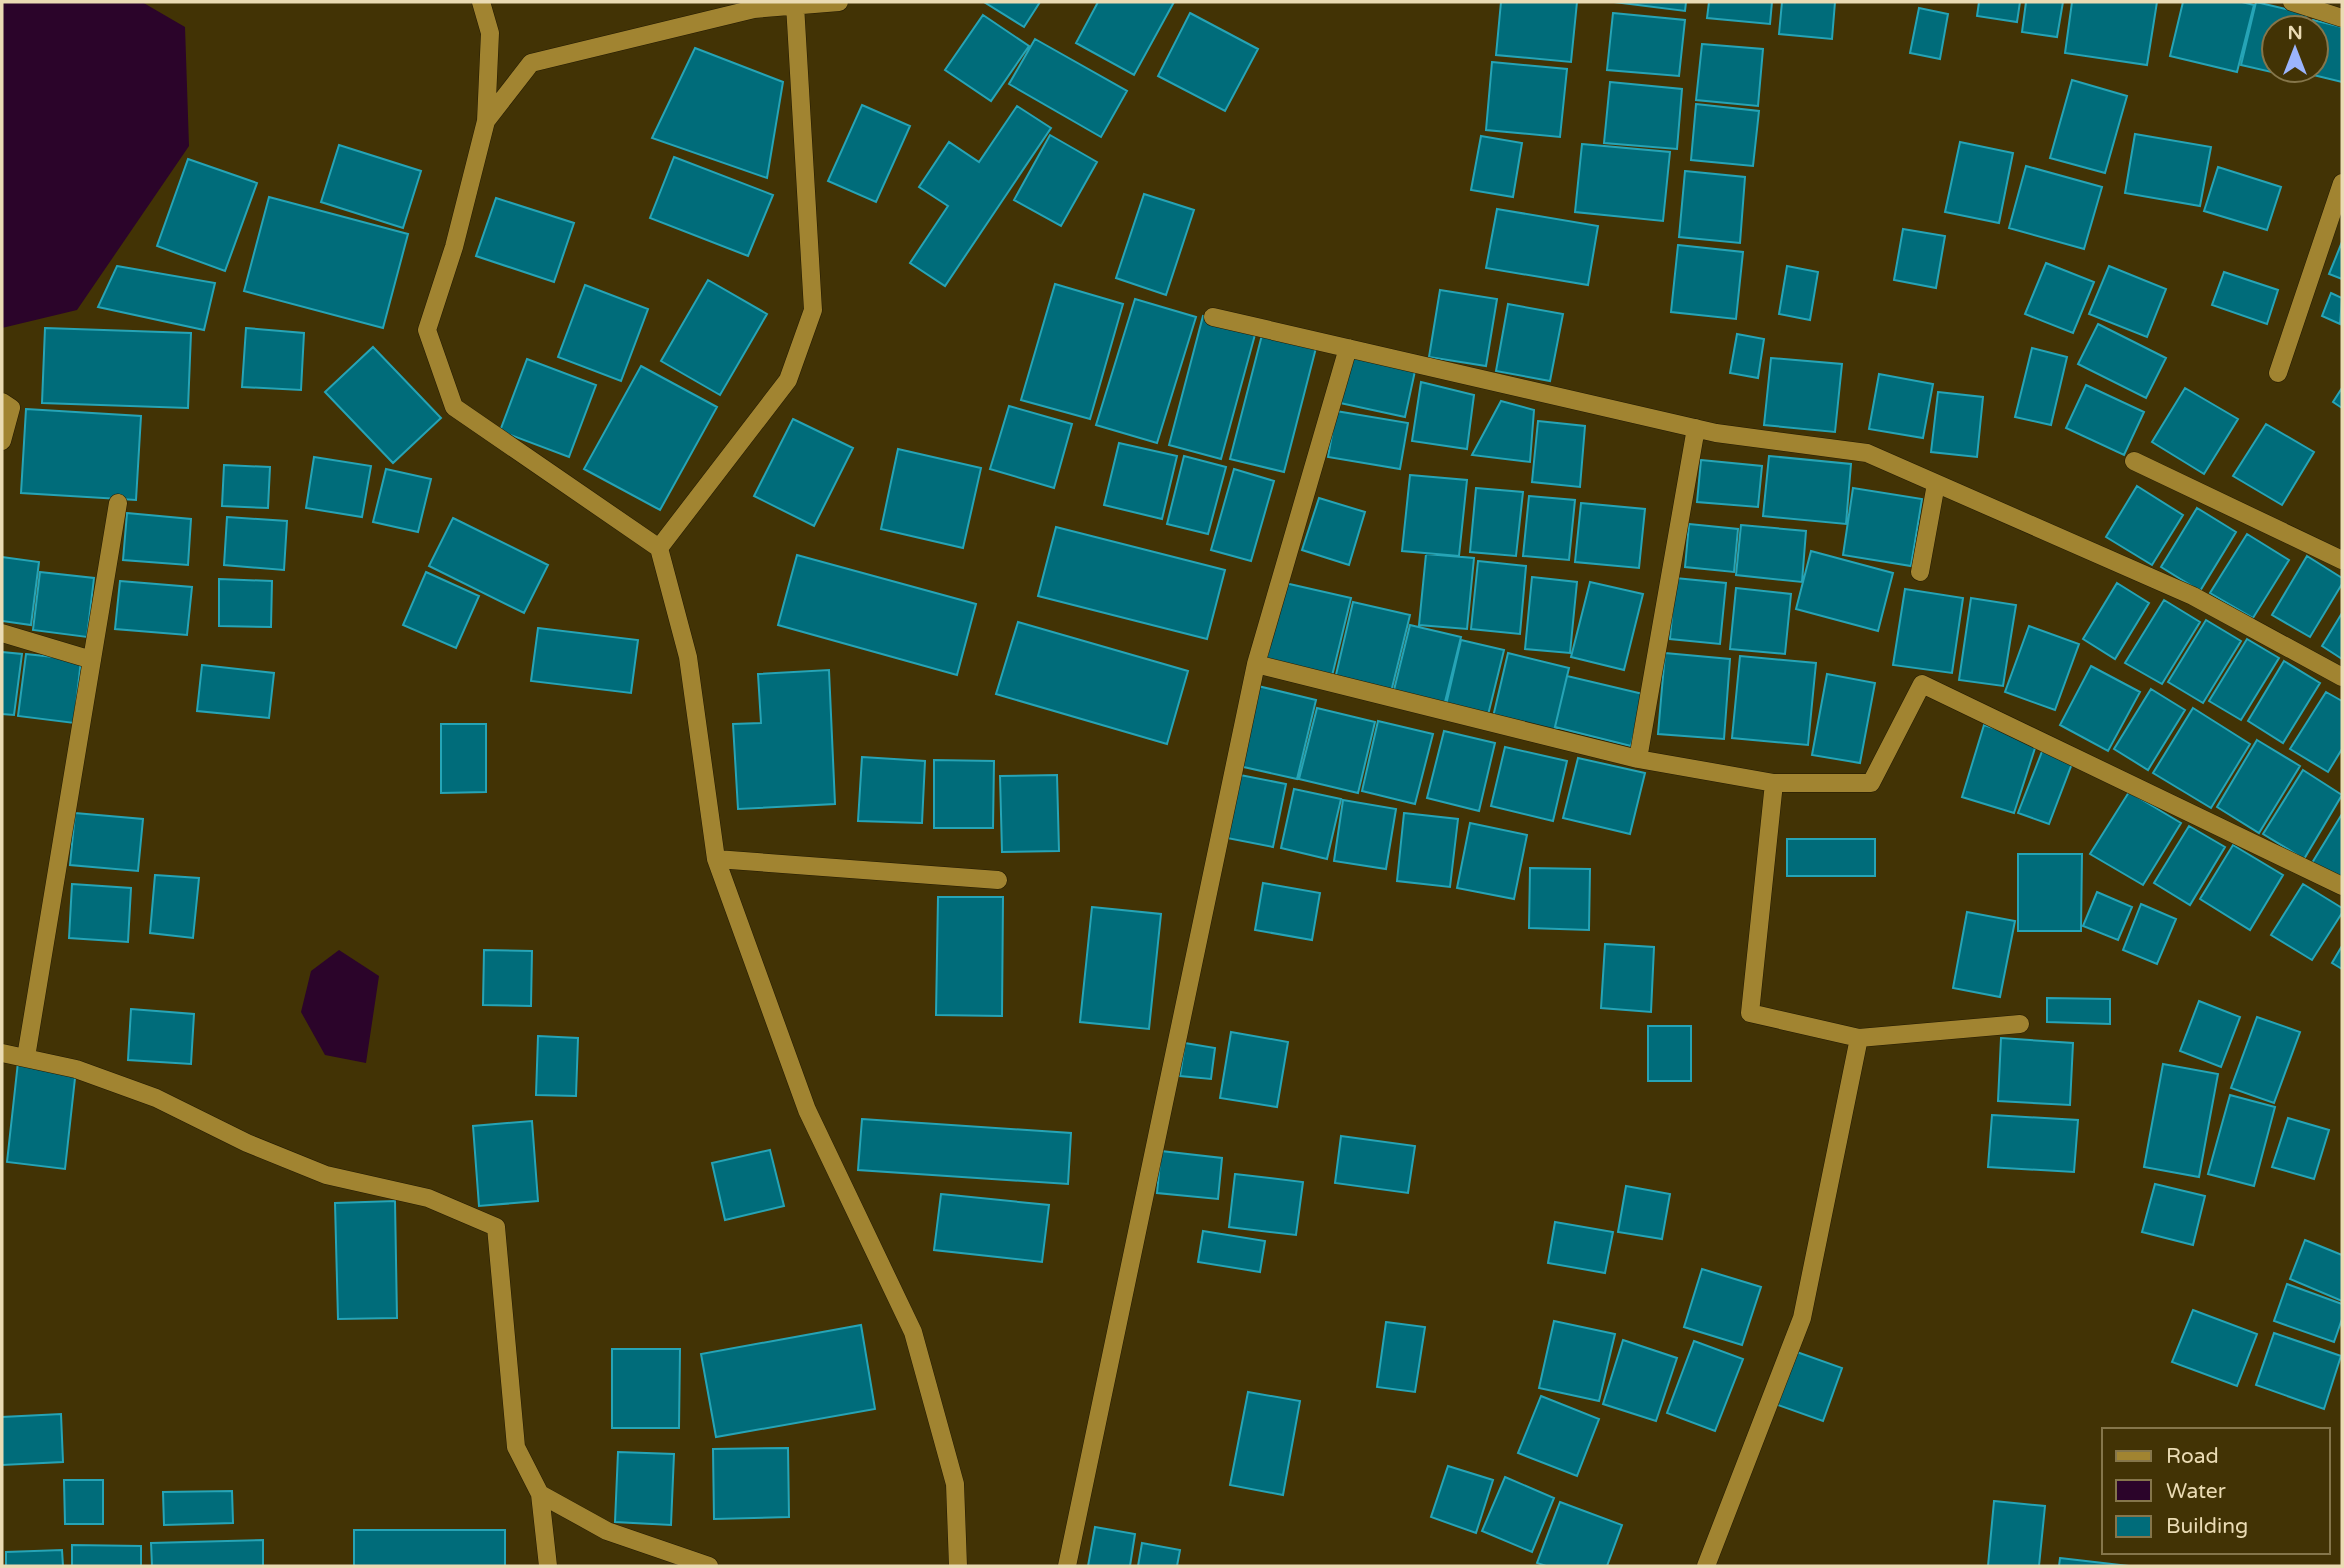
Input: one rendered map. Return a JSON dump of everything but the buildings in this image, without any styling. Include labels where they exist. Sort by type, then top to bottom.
[{"type":"street","points":[[481,2],[490,33],[486,121],[454,247],[427,330],[454,407],[659,548],[688,657],[716,859],[807,1110],[913,1332],[955,1484],[958,1566]]},
{"type":"street","points":[[486,121],[531,63],[754,9],[839,2]]},
{"type":"street","points":[[2291,2],[2342,18]]},
{"type":"street","points":[[659,548],[788,380],[813,310],[795,5]]},
{"type":"street","points":[[2278,373],[2342,183]]},
{"type":"street","points":[[1213,317],[1696,428],[1867,453],[2193,596],[2342,677]]},
{"type":"street","points":[[1067,1566],[1256,664],[1348,348]]},
{"type":"street","points":[[2,402],[10,408],[2,441]]},
{"type":"street","points":[[1638,759],[1696,428]]},
{"type":"street","points":[[2134,461],[2342,560]]},
{"type":"street","points":[[1920,572],[1936,484]]},
{"type":"street","points":[[26,1057],[118,503]]},
{"type":"street","points":[[2,633],[92,660]]},
{"type":"street","points":[[1256,664],[1638,759],[1774,783],[1871,783],[1922,684],[2342,886]]},
{"type":"street","points":[[1774,783],[1750,1013],[1859,1038],[2020,1024]]},
{"type":"street","points":[[716,859],[998,880]]},
{"type":"street","points":[[1706,1566],[1802,1318],[1859,1038]]},
{"type":"street","points":[[2,1053],[76,1069],[156,1098],[247,1143],[326,1175],[428,1198],[496,1227],[516,1447],[540,1494],[548,1566]]},
{"type":"street","points":[[540,1494],[607,1531],[709,1566]]},
{"type":"water","points":[[2,2],[142,2],[185,27],[189,146],[77,310],[2,328]]},
{"type":"water","points":[[339,950],[379,976],[366,1063],[325,1055],[301,1012],[311,971]]}]
